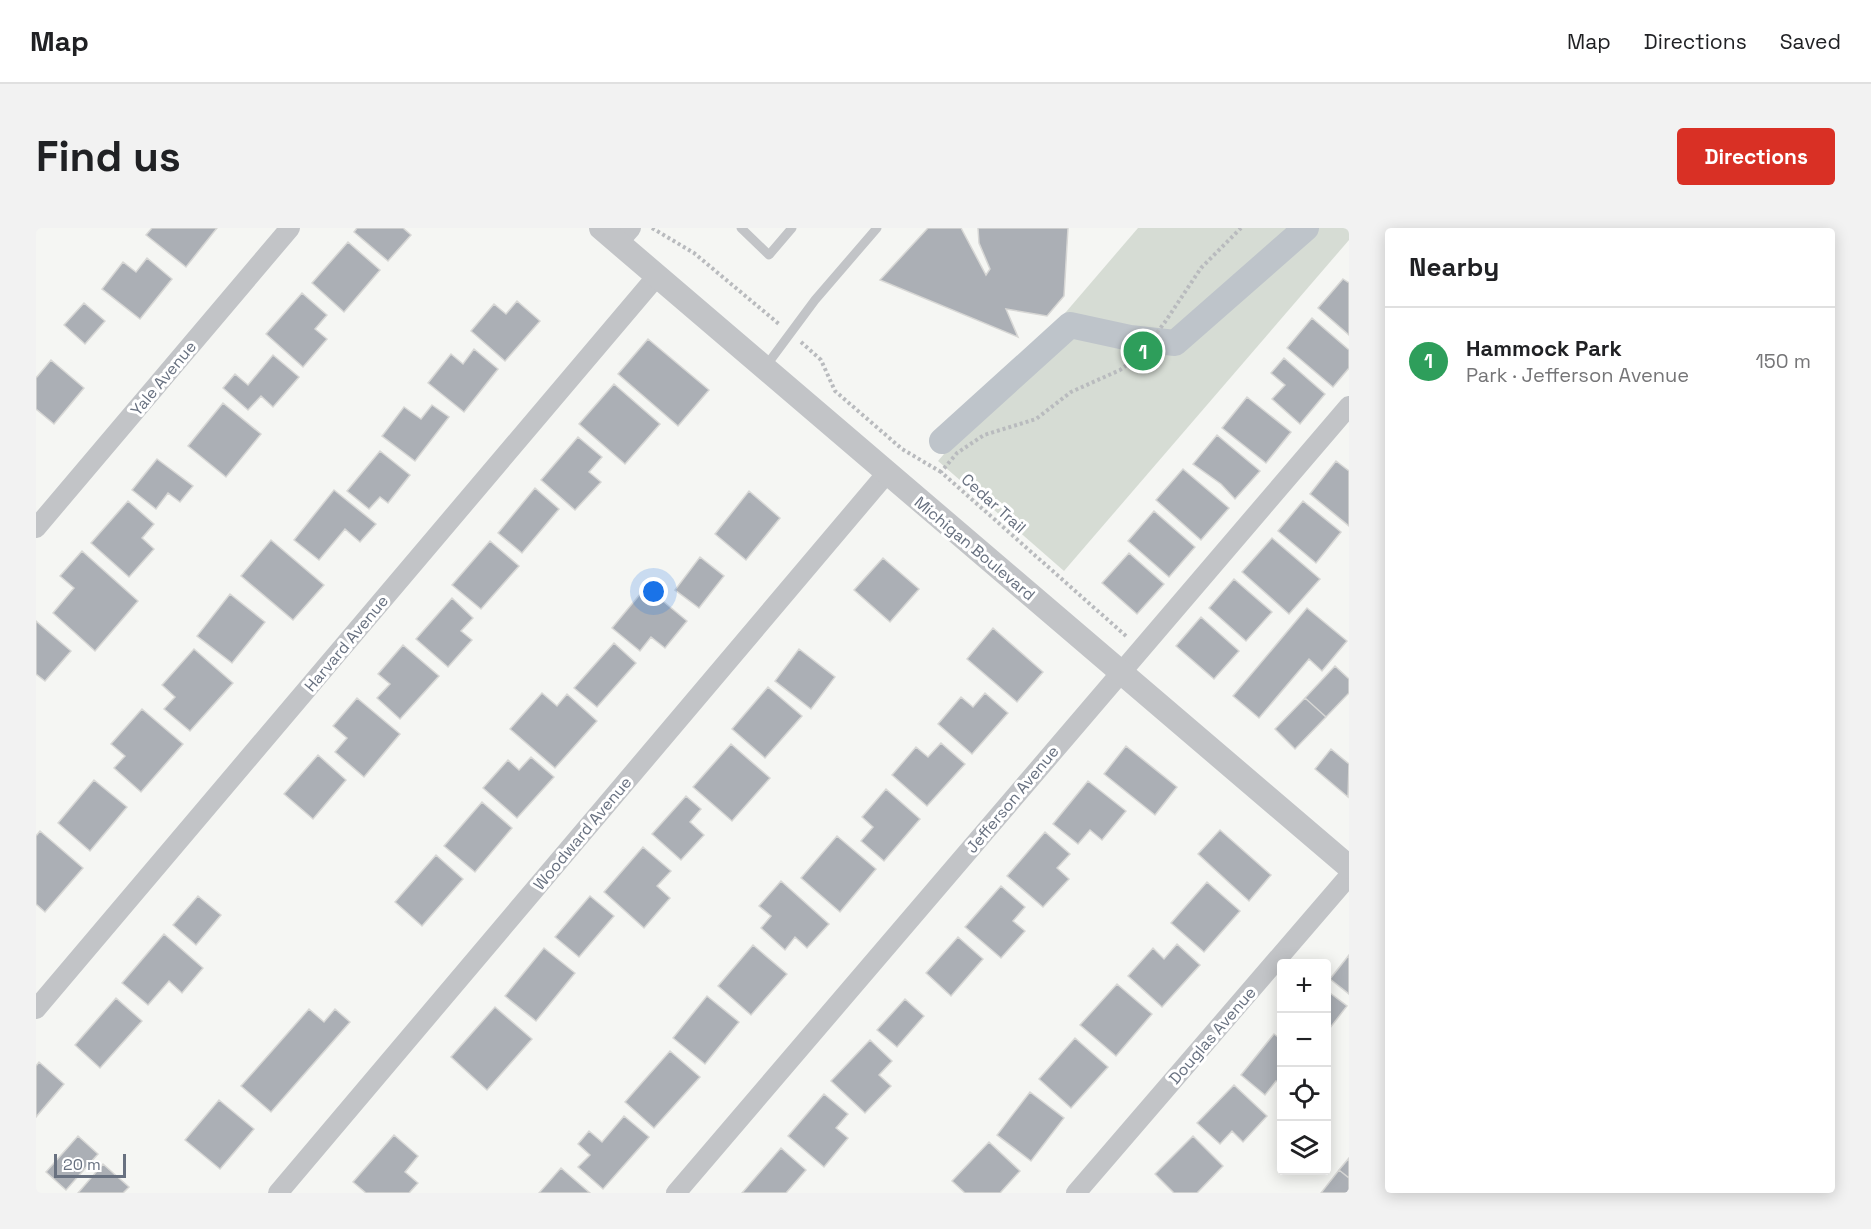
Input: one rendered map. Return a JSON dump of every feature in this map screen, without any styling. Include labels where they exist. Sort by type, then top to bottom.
[{"type":"street","name":"Yale Avenue","points":[[36,528],[290,228]]},
{"type":"street","name":"Michigan Boulevard","points":[[617,233],[657,276],[1349,867]]},
{"type":"street","name":"Harvard Avenue","points":[[36,1009],[657,276]]},
{"type":"street","name":"Jefferson Avenue","points":[[676,1193],[1120,671],[1349,406]]},
{"type":"street","name":"Woodward Avenue","points":[[278,1193],[886,473]]},
{"type":"street","name":"Douglas Avenue","points":[[1076,1193],[1349,876]]},
{"type":"lane","points":[[741,228],[769,255],[792,228]]},
{"type":"lane","points":[[764,368],[814,300],[877,228]]},
{"type":"path","name":"Cedar Trail","points":[[1140,648],[941,472],[957,453],[984,435],[1036,419],[1071,392],[1120,370],[1139,356],[1201,268],[1241,228]]},
{"type":"shaded area","points":[[1138,228],[1349,228],[1349,240],[1064,571],[938,461]]},
{"type":"building","points":[[152,228],[217,228],[186,267],[146,235]]},
{"type":"building","points":[[357,228],[403,228],[411,235],[388,261],[354,232]]},
{"type":"building","points":[[928,228],[961,228],[986,275],[990,269],[979,243],[978,228],[1068,228],[1064,296],[1047,316],[1006,309],[1018,337],[880,280]]},
{"type":"building","points":[[348,242],[380,270],[344,312],[312,283]]},
{"type":"building","points":[[147,258],[172,279],[140,319],[102,289],[123,262],[136,272]]},
{"type":"building","points":[[1343,279],[1349,283],[1349,335],[1318,308]]},
{"type":"building","points":[[302,293],[327,315],[315,329],[327,339],[303,367],[266,334]]},
{"type":"building","points":[[517,301],[540,321],[505,361],[471,331],[494,304],[506,314]]},
{"type":"building","points":[[84,303],[105,321],[85,344],[64,325]]},
{"type":"building","points":[[1312,318],[1349,350],[1349,368],[1333,387],[1287,348]]},
{"type":"building","points":[[648,339],[709,390],[678,426],[618,374]]},
{"type":"building","points":[[474,349],[498,369],[464,412],[428,383],[451,354],[463,364]]},
{"type":"building","points":[[273,355],[299,377],[273,407],[261,396],[248,410],[223,388],[235,374],[248,385]]},
{"type":"building","points":[[1284,358],[1325,394],[1300,424],[1272,399],[1285,385],[1271,373]]},
{"type":"building","points":[[51,360],[84,388],[54,424],[36,409],[36,378]]},
{"type":"building","points":[[614,384],[660,424],[625,464],[579,424]]},
{"type":"building","points":[[1247,397],[1291,432],[1266,463],[1222,428]]},
{"type":"building","points":[[223,403],[261,434],[226,477],[188,446]]},
{"type":"building","points":[[432,405],[449,417],[415,461],[382,436],[404,407],[421,419]]},
{"type":"building","points":[[1217,435],[1260,471],[1235,499],[1221,484],[1193,464]]},
{"type":"building","points":[[578,437],[602,457],[589,472],[601,482],[575,510],[541,480]]},
{"type":"building","points":[[380,451],[410,475],[388,503],[380,497],[369,509],[347,491]]},
{"type":"building","points":[[157,459],[193,486],[180,502],[168,493],[156,509],[132,490]]},
{"type":"building","points":[[1336,461],[1349,471],[1349,526],[1310,494]]},
{"type":"building","points":[[1183,469],[1229,508],[1201,540],[1156,500]]},
{"type":"building","points":[[535,488],[559,509],[522,553],[498,533]]},
{"type":"building","points":[[334,490],[376,524],[360,542],[345,529],[319,560],[294,540]]},
{"type":"building","points":[[749,491],[780,518],[746,560],[715,534]]},
{"type":"building","points":[[128,501],[154,524],[142,538],[154,549],[129,577],[91,543]]},
{"type":"building","points":[[1303,501],[1341,532],[1316,563],[1278,531]]},
{"type":"building","points":[[1154,511],[1195,547],[1169,577],[1128,541]]},
{"type":"building","points":[[1272,538],[1320,579],[1289,614],[1242,572]]},
{"type":"building","points":[[271,540],[324,585],[293,620],[241,576]]},
{"type":"building","points":[[490,541],[519,566],[481,609],[452,585]]},
{"type":"building","points":[[82,551],[138,601],[95,651],[53,613],[74,588],[60,576]]},
{"type":"building","points":[[1129,553],[1164,584],[1137,614],[1102,583]]},
{"type":"building","points":[[700,557],[724,576],[699,608],[675,590]]},
{"type":"building","points":[[883,558],[919,589],[890,622],[854,590]]},
{"type":"building","points":[[1234,579],[1272,612],[1246,641],[1209,608]]},
{"type":"building","points":[[646,587],[687,621],[665,648],[651,637],[640,651],[612,628]]},
{"type":"building","points":[[230,594],[265,622],[232,663],[197,636]]},
{"type":"building","points":[[452,598],[473,618],[461,631],[472,640],[448,667],[416,639]]},
{"type":"building","points":[[1307,608],[1347,641],[1322,671],[1309,659],[1259,718],[1233,696]]},
{"type":"building","points":[[1201,617],[1239,651],[1214,679],[1176,646]]},
{"type":"building","points":[[36,621],[71,651],[45,681],[36,674]]},
{"type":"building","points":[[993,628],[1043,672],[1017,702],[967,659]]},
{"type":"building","points":[[614,643],[636,663],[597,707],[574,688]]},
{"type":"building","points":[[403,645],[439,676],[400,719],[377,698],[390,684],[378,674]]},
{"type":"building","points":[[194,649],[233,683],[190,731],[164,709],[175,697],[162,685]]},
{"type":"building","points":[[799,649],[835,677],[811,709],[775,681]]},
{"type":"building","points":[[1335,666],[1349,679],[1349,693],[1326,717],[1305,698]]},
{"type":"building","points":[[768,687],[802,716],[765,758],[732,729]]},
{"type":"building","points":[[542,693],[557,706],[567,694],[597,721],[555,768],[510,729]]},
{"type":"building","points":[[985,693],[1008,713],[972,754],[938,724],[961,697],[973,707]]},
{"type":"building","points":[[357,698],[400,734],[364,777],[335,752],[347,738],[333,726]]},
{"type":"building","points":[[1305,698],[1326,717],[1295,749],[1275,729]]},
{"type":"building","points":[[142,709],[183,744],[141,792],[114,768],[125,756],[111,744]]},
{"type":"building","points":[[941,743],[965,764],[927,806],[892,775],[916,747],[928,757]]},
{"type":"building","points":[[731,744],[770,778],[732,821],[693,787]]},
{"type":"building","points":[[1126,746],[1177,787],[1155,815],[1104,774]]},
{"type":"building","points":[[1331,749],[1349,764],[1348,797],[1315,769]]},
{"type":"building","points":[[318,755],[346,780],[313,819],[284,794]]},
{"type":"building","points":[[531,757],[554,777],[517,818],[483,788],[508,760],[519,770]]},
{"type":"building","points":[[94,780],[127,807],[90,851],[58,823]]},
{"type":"building","points":[[1088,781],[1126,811],[1102,840],[1090,830],[1078,844],[1053,824]]},
{"type":"building","points":[[886,789],[920,819],[884,861],[861,841],[873,827],[862,817]]},
{"type":"building","points":[[686,796],[701,809],[690,822],[704,835],[681,860],[652,834]]},
{"type":"building","points":[[482,802],[512,828],[475,872],[444,846]]},
{"type":"building","points":[[1220,830],[1271,875],[1249,901],[1198,854]]},
{"type":"building","points":[[40,831],[83,868],[45,912],[36,904],[36,836]]},
{"type":"building","points":[[1045,832],[1070,854],[1057,868],[1069,879],[1043,907],[1007,876]]},
{"type":"building","points":[[837,836],[876,869],[840,912],[801,878]]},
{"type":"building","points":[[643,847],[671,871],[657,886],[670,898],[644,928],[604,892]]},
{"type":"building","points":[[436,855],[463,879],[422,926],[395,902]]},
{"type":"building","points":[[781,881],[829,924],[807,948],[795,937],[785,950],[761,928],[771,916],[759,906]]},
{"type":"building","points":[[1207,882],[1240,911],[1204,952],[1171,923]]},
{"type":"building","points":[[1001,886],[1025,907],[1013,921],[1025,931],[1001,958],[965,927]]},
{"type":"building","points":[[198,896],[221,915],[196,945],[173,925]]},
{"type":"building","points":[[590,896],[614,916],[579,957],[555,937]]},
{"type":"building","points":[[164,934],[203,968],[182,993],[169,981],[148,1005],[122,983]]},
{"type":"building","points":[[958,937],[983,959],[951,996],[926,973]]},
{"type":"building","points":[[1177,944],[1200,965],[1162,1007],[1128,976],[1153,948],[1164,959]]},
{"type":"building","points":[[753,945],[787,974],[751,1015],[718,986]]},
{"type":"building","points":[[544,948],[575,973],[536,1021],[505,996]]},
{"type":"building","points":[[1349,955],[1349,994],[1331,978]]},
{"type":"building","points":[[1117,984],[1152,1014],[1116,1056],[1080,1025]]},
{"type":"building","points":[[1331,994],[1347,1006],[1331,1027]]},
{"type":"building","points":[[707,996],[739,1022],[705,1064],[673,1038]]},
{"type":"building","points":[[116,998],[142,1021],[100,1068],[75,1045]]},
{"type":"building","points":[[905,999],[924,1016],[897,1047],[877,1030]]},
{"type":"building","points":[[495,1007],[532,1039],[487,1090],[451,1057]]},
{"type":"building","points":[[309,1009],[324,1022],[335,1009],[350,1022],[271,1112],[241,1086]]},
{"type":"building","points":[[1274,1034],[1277,1036],[1277,1082],[1265,1095],[1241,1075]]},
{"type":"building","points":[[1075,1038],[1108,1067],[1071,1108],[1039,1079]]},
{"type":"building","points":[[870,1040],[892,1061],[879,1075],[891,1086],[865,1113],[831,1081]]},
{"type":"building","points":[[670,1051],[700,1077],[654,1128],[625,1102]]},
{"type":"building","points":[[39,1062],[64,1084],[36,1117],[36,1066]]},
{"type":"building","points":[[1234,1085],[1267,1116],[1243,1142],[1232,1131],[1220,1144],[1197,1123]]},
{"type":"building","points":[[1030,1092],[1064,1118],[1031,1161],[997,1135]]},
{"type":"building","points":[[824,1094],[848,1114],[836,1128],[848,1138],[824,1167],[788,1136]]},
{"type":"building","points":[[219,1100],[254,1129],[220,1169],[185,1140]]},
{"type":"building","points":[[624,1116],[649,1137],[603,1189],[578,1167],[590,1155],[578,1144],[589,1131],[602,1142]]},
{"type":"building","points":[[394,1135],[418,1156],[405,1172],[418,1183],[409,1193],[366,1193],[353,1182]]},
{"type":"building","points":[[78,1136],[98,1154],[66,1190],[46,1172]]},
{"type":"building","points":[[1193,1136],[1223,1166],[1197,1193],[1174,1193],[1155,1174]]},
{"type":"building","points":[[989,1142],[1020,1171],[1000,1193],[965,1193],[952,1181]]},
{"type":"building","points":[[781,1148],[806,1170],[786,1193],[742,1193]]},
{"type":"building","points":[[1349,1158],[1349,1178],[1339,1170]]},
{"type":"building","points":[[103,1164],[129,1187],[123,1193],[78,1193]]},
{"type":"building","points":[[561,1168],[590,1193],[539,1193]]},
{"type":"building","points":[[1339,1170],[1349,1178],[1349,1193],[1321,1193]]},
{"type":"waterway","points":[[942,441],[1070,325],[1130,338],[1175,343],[1306,228]]},
{"type":"place","name":"Hammock Park","points":[[1143,351]]}]
